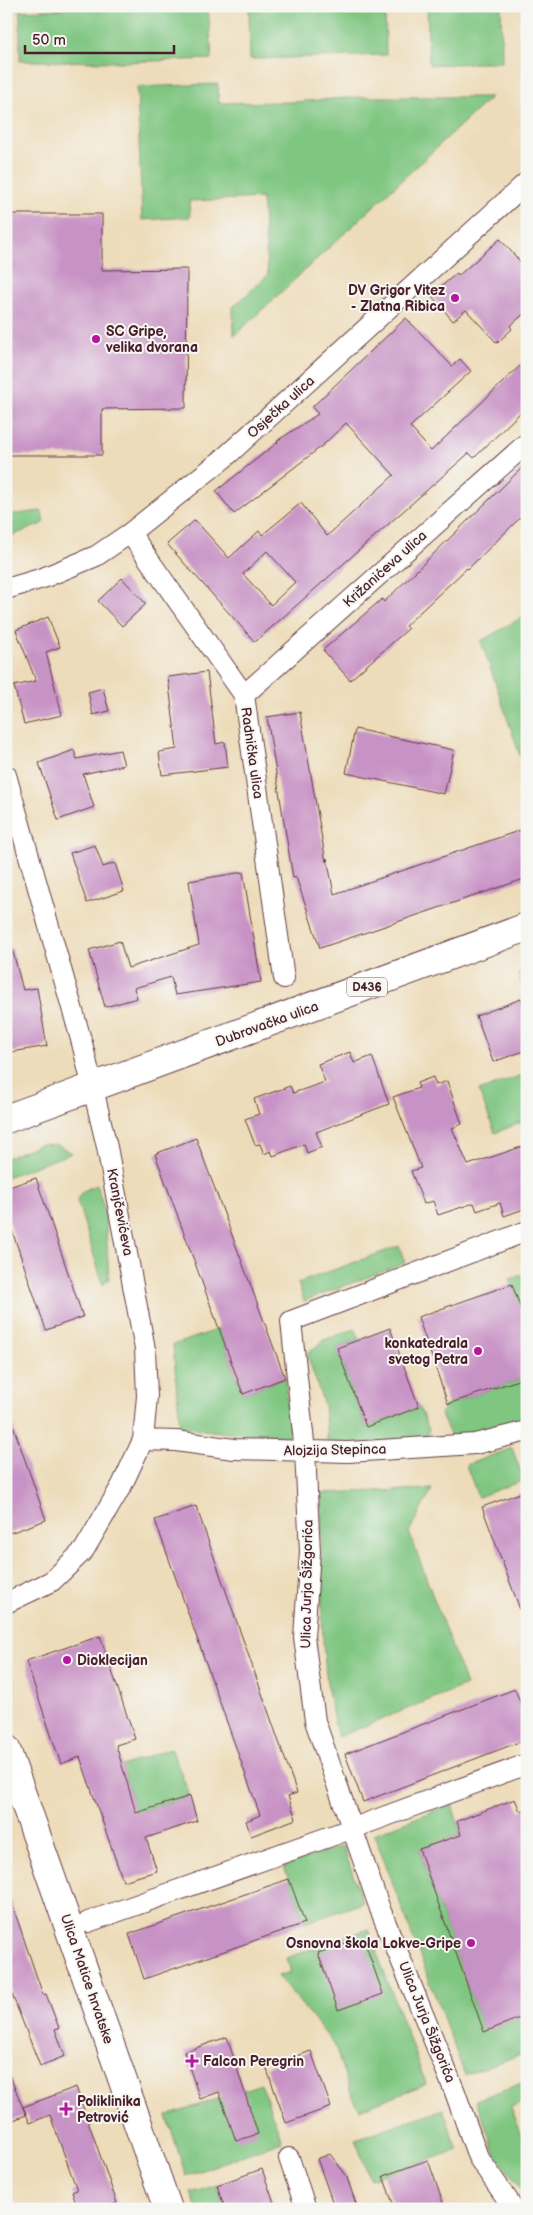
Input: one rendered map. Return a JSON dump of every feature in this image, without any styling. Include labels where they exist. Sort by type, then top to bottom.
[{"type":"main road","name":"Dubrovačka ulica","points":[[6,1120],[527,928]]},
{"type":"main road","name":"Ulica Matice hrvatske","points":[[6,1749],[168,2209]]},
{"type":"street","name":"Osječka ulica","points":[[6,589],[44,578],[96,556],[130,533],[240,444],[527,182]]},
{"type":"street","name":"Križanićeva ulica","points":[[244,695],[527,443]]},
{"type":"street","name":"Radnička ulica","points":[[130,533],[244,695],[284,978]]},
{"type":"street","name":"Kranjčevićeva","points":[[6,775],[94,1088],[145,1349],[147,1396],[143,1440],[122,1485],[84,1550],[52,1581],[6,1603]]},
{"type":"street","name":"Ulica Jurja Šižgorića","points":[[514,2209],[478,2157],[455,2092],[380,1909],[315,1721],[304,1637],[310,1552],[305,1452],[291,1321],[527,1231]]},
{"type":"street","name":"Alojzija Stepinca","points":[[143,1440],[176,1441],[234,1449],[348,1452],[475,1444],[527,1431]]},
{"type":"street","points":[[88,1922],[351,1829],[527,1764]]},
{"type":"street","points":[[289,2158],[306,2209]]},
{"type":"green space","points":[[133,6],[208,6],[212,59],[122,62],[20,61],[20,11]]},
{"type":"green space","points":[[249,6],[385,6],[386,55],[250,59]]},
{"type":"green space","points":[[427,6],[501,6],[502,62],[429,65]]},
{"type":"green space","points":[[218,84],[219,103],[293,102],[360,97],[491,97],[234,336],[233,307],[268,275],[262,198],[189,201],[190,217],[142,220],[137,87]]},
{"type":"green space","points":[[42,511],[44,523],[6,538],[6,515]]},
{"type":"green space","points":[[523,617],[527,630],[527,776],[481,641]]},
{"type":"green space","points":[[527,971],[527,998],[518,974]]},
{"type":"green space","points":[[527,1073],[527,1120],[495,1133],[479,1091]]},
{"type":"green space","points":[[41,1144],[57,1145],[72,1153],[6,1177],[6,1158]]},
{"type":"green space","points":[[97,1185],[105,1212],[109,1279],[103,1285],[77,1200],[83,1191]]},
{"type":"green space","points":[[399,1246],[405,1263],[304,1301],[298,1283]]},
{"type":"green space","points":[[527,1273],[527,1326],[510,1279]]},
{"type":"green space","points":[[219,1329],[243,1394],[285,1378],[291,1436],[228,1433],[180,1427],[173,1345]]},
{"type":"green space","points":[[355,1329],[360,1339],[337,1348],[366,1427],[419,1407],[429,1430],[424,1440],[344,1446],[327,1440],[324,1405],[307,1354],[324,1340]]},
{"type":"green space","points":[[527,1377],[527,1423],[452,1439],[440,1413],[448,1404]]},
{"type":"green space","points":[[512,1448],[524,1480],[478,1497],[466,1465]]},
{"type":"green space","points":[[432,1489],[409,1532],[466,1685],[338,1737],[326,1677],[323,1646],[321,1493]]},
{"type":"green space","points":[[171,1748],[190,1796],[136,1813],[122,1766]]},
{"type":"green space","points":[[452,1804],[461,1835],[419,1849],[484,2031],[527,2015],[527,2052],[465,2075],[374,1834]]},
{"type":"green space","points":[[343,1846],[363,1903],[305,1923],[284,1866]]},
{"type":"green space","points":[[368,1929],[426,2084],[360,2109],[354,2102],[334,2044],[278,1976],[291,1972],[286,1958]]},
{"type":"green space","points":[[527,2081],[527,2100],[511,2107],[527,2149],[527,2196],[496,2155],[476,2100]]},
{"type":"green space","points":[[261,2084],[282,2141],[186,2176],[167,2116]]},
{"type":"green space","points":[[443,2109],[458,2150],[370,2179],[355,2139]]},
{"type":"green space","points":[[217,2185],[225,2209],[197,2209],[191,2193]]},
{"type":"building","name":"SC Gripe, velika dvorana","points":[[6,214],[102,214],[102,270],[187,269],[186,408],[102,409],[102,455],[6,455]]},
{"type":"building","points":[[500,239],[527,269],[527,311],[510,326],[512,329],[497,343],[466,310],[453,321],[431,295],[457,273],[459,275]]},
{"type":"building","points":[[406,318],[452,366],[460,359],[471,371],[410,427],[431,451],[527,359],[527,406],[474,458],[469,453],[255,642],[167,544],[195,520],[229,558],[259,531],[262,535],[301,503],[327,536],[394,475],[346,423],[322,446],[234,514],[216,491],[277,441],[318,414],[312,407]],"holes":[[[267,551],[295,582],[271,605],[243,574]]]},
{"type":"building","points":[[527,463],[527,511],[468,569],[405,626],[408,629],[350,680],[323,650],[382,599],[384,602]]},
{"type":"building","points":[[122,578],[146,604],[122,626],[98,601]]},
{"type":"building","points":[[48,617],[60,647],[46,652],[62,715],[24,724],[14,686],[36,681],[16,630]]},
{"type":"building","points":[[207,672],[216,744],[225,742],[228,767],[162,775],[159,752],[177,749],[168,677]]},
{"type":"building","points":[[103,688],[109,711],[93,715],[88,692]]},
{"type":"building","points":[[300,712],[326,862],[327,858],[334,894],[527,828],[527,878],[320,948],[296,877],[293,878],[267,717]]},
{"type":"building","points":[[355,729],[454,750],[444,794],[346,773]]},
{"type":"building","points":[[74,750],[77,759],[120,750],[124,765],[83,774],[94,807],[58,820],[39,763]]},
{"type":"building","points":[[95,845],[103,867],[115,863],[124,891],[87,903],[70,853]]},
{"type":"building","points":[[243,872],[261,982],[175,995],[171,977],[134,988],[137,998],[105,1007],[89,950],[120,941],[128,968],[199,945],[189,881]]},
{"type":"building","points":[[12,948],[23,990],[37,988],[47,1046],[6,1053],[6,949]]},
{"type":"building","points":[[521,999],[527,1015],[527,1050],[493,1062],[476,1016]]},
{"type":"building","points":[[350,1052],[354,1063],[372,1056],[389,1104],[316,1132],[322,1147],[307,1153],[304,1144],[273,1156],[271,1151],[264,1154],[260,1144],[255,1145],[245,1119],[259,1114],[254,1099],[290,1086],[293,1093],[325,1082],[318,1064]]},
{"type":"building","points":[[433,1077],[436,1085],[447,1081],[462,1124],[452,1128],[468,1165],[527,1145],[527,1208],[504,1216],[500,1203],[477,1211],[474,1203],[438,1215],[433,1201],[424,1204],[411,1171],[421,1168],[393,1097],[419,1088],[417,1083]]},
{"type":"building","points":[[196,1138],[285,1378],[243,1394],[155,1154]]},
{"type":"building","points":[[36,1178],[83,1317],[46,1330],[6,1213],[6,1188]]},
{"type":"building","name":"konkatedrala svetog Petra","points":[[512,1284],[527,1326],[527,1377],[448,1404],[418,1317]]},
{"type":"building","points":[[390,1328],[419,1407],[366,1427],[337,1348]]},
{"type":"building","points":[[6,1414],[9,1414],[46,1520],[10,1533],[6,1522]]},
{"type":"building","points":[[523,1492],[527,1503],[527,1623],[525,1623],[482,1507]]},
{"type":"building","points":[[196,1506],[297,1793],[288,1796],[296,1819],[251,1836],[246,1821],[260,1815],[155,1520]]},
{"type":"building","points":[[100,1636],[135,1739],[116,1745],[136,1813],[190,1796],[197,1821],[146,1838],[157,1871],[123,1881],[80,1757],[61,1764],[26,1661]]},
{"type":"building","points":[[515,1689],[527,1720],[527,1739],[363,1802],[345,1754]]},
{"type":"building","points":[[515,1799],[520,1811],[527,1808],[527,2015],[484,2032],[419,1849],[461,1835],[457,1821]]},
{"type":"building","points":[[289,1879],[305,1923],[144,1979],[129,1934]]},
{"type":"building","points":[[10,1898],[43,1995],[46,1994],[59,2028],[55,2029],[65,2056],[40,2066],[6,1979],[6,1899]]},
{"type":"building","points":[[363,1937],[383,1994],[338,2010],[318,1953]]},
{"type":"building","points":[[227,2037],[258,2134],[236,2141],[219,2092],[200,2099],[184,2052]]},
{"type":"building","points":[[311,2051],[331,2107],[286,2123],[266,2067]]},
{"type":"building","points":[[6,2067],[26,2115],[6,2123]]},
{"type":"building","points":[[76,2087],[117,2203],[101,2209],[78,2209],[72,2192],[77,2190],[50,2115],[30,2123],[23,2107]]},
{"type":"building","points":[[330,2154],[346,2175],[356,2204],[335,2209],[317,2159]]},
{"type":"building","points":[[428,2160],[445,2209],[395,2209],[383,2176]]},
{"type":"building","points":[[262,2169],[276,2209],[225,2209],[217,2185]]},
{"type":"place","name":"DV Grigor Vitez - Zlatna Ribica","points":[[455,298]]},
{"type":"place","name":"SC Gripe, velika dvorana","points":[[96,339]]},
{"type":"place","name":"konkatedrala svetog Petra","points":[[478,1351]]},
{"type":"place","name":"Dioklecijan","points":[[67,1660]]},
{"type":"place","name":"Osnovna škola Lokve-Gripe","points":[[471,1943]]},
{"type":"place","name":"Falcon Peregrin","points":[[192,2061]]},
{"type":"place","name":"Poliklinika Petrović","points":[[66,2109]]}]
